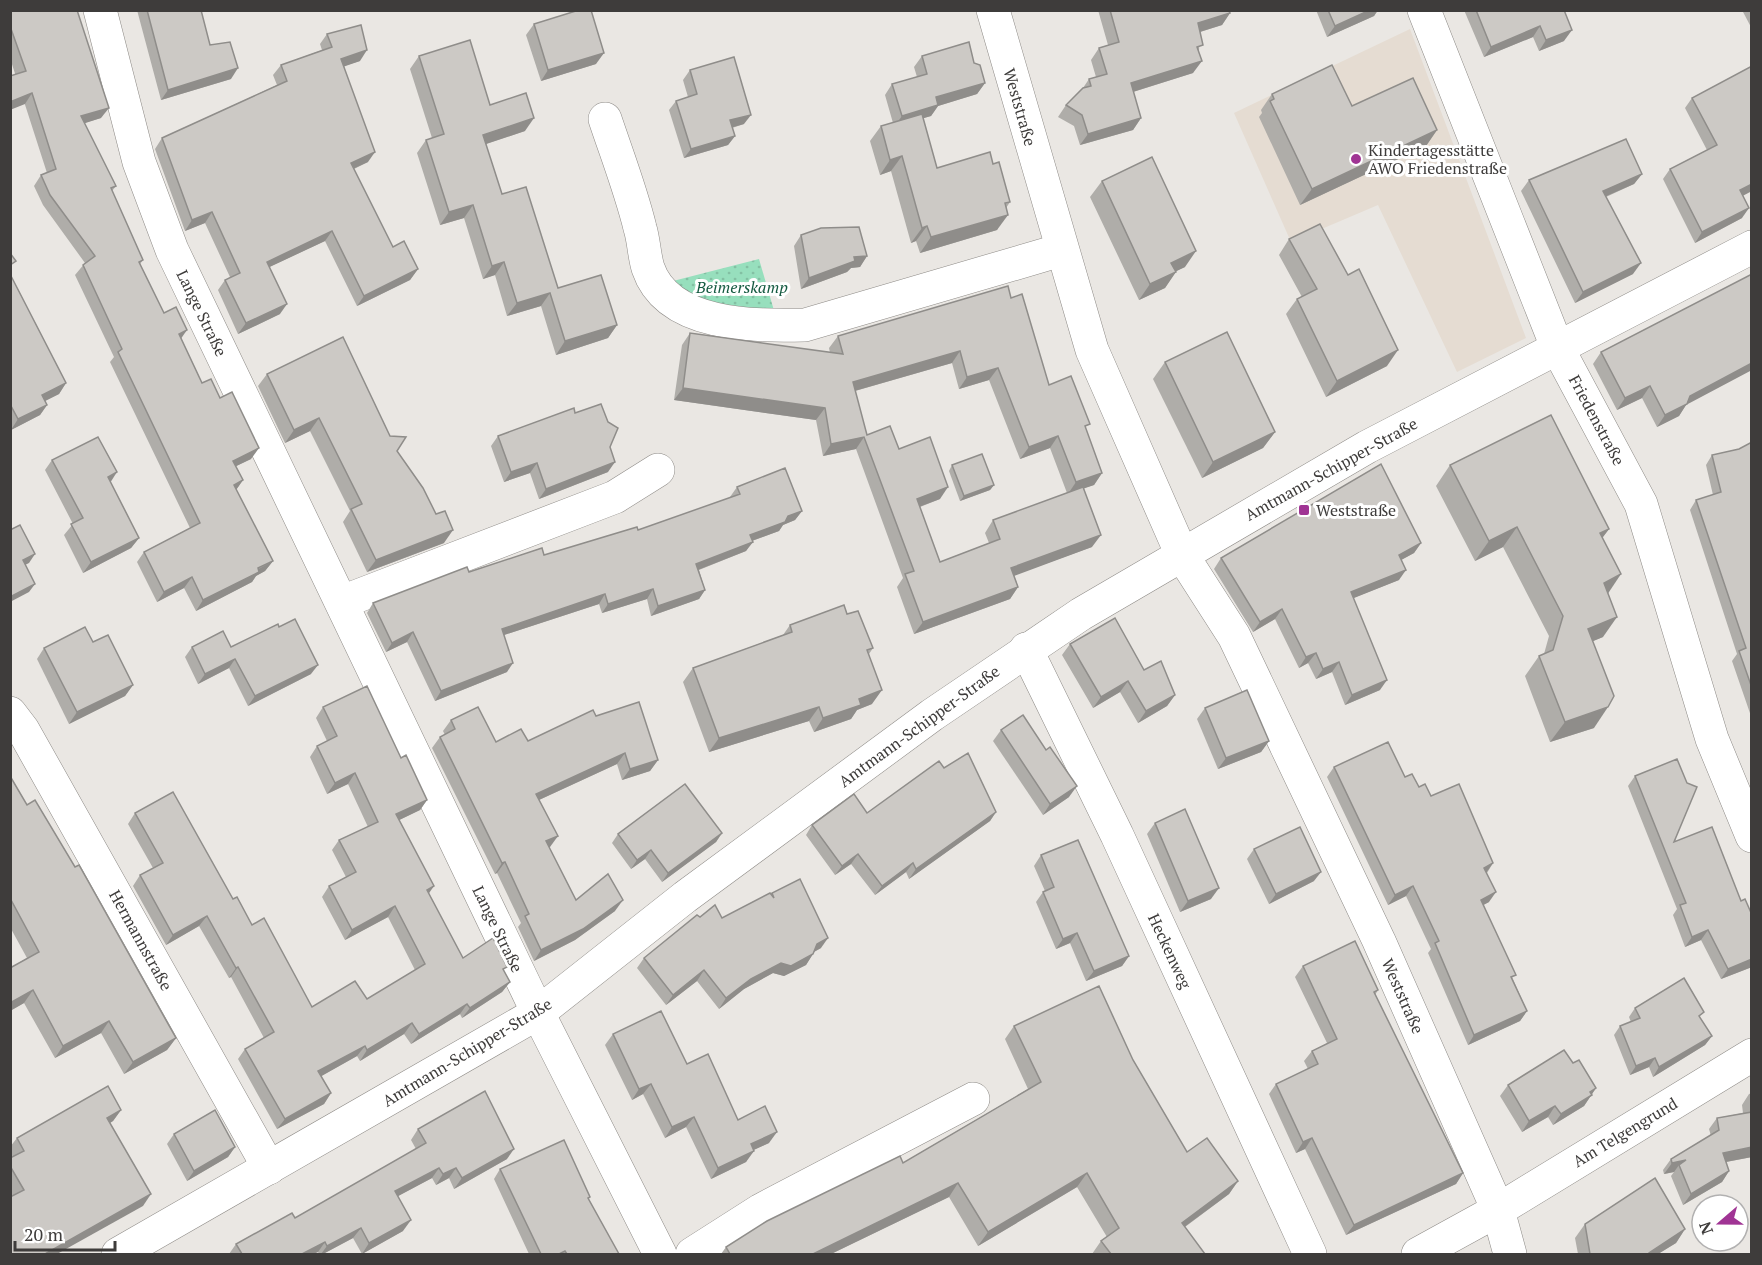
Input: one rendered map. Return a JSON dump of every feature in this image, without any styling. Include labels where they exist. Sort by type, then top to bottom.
[{"type":"street","name":"Lange Straße","points":[[100,10],[139,162],[172,250],[538,1013],[660,1254]]},
{"type":"street","name":"Weststraße","points":[[993,10],[1061,250],[1092,350],[1182,555],[1234,636],[1379,941],[1498,1210],[1510,1254]]},
{"type":"street","name":"Friedenstraße","points":[[1424,10],[1557,347],[1641,504],[1712,739],[1752,836]]},
{"type":"street","points":[[605,119],[640,228],[649,269],[662,292],[692,314],[762,326],[805,325],[1061,250]]},
{"type":"street","name":"Amtmann-Schipper-Straße","points":[[118,1254],[538,1013],[695,890],[1026,649],[1367,447],[1752,247]]},
{"type":"street","points":[[342,602],[615,497],[658,470]]},
{"type":"street","name":"Heckenweg","points":[[1026,649],[1117,836],[1310,1254]]},
{"type":"street","name":"Hermannstraße","points":[[10,713],[23,730],[269,1168]]},
{"type":"street","name":"Am Telgengrund","points":[[1498,1210],[1752,1055]]},
{"type":"street","points":[[692,1254],[761,1210],[974,1099]]},
{"type":"street","points":[[1418,1254],[1498,1210]]},
{"type":"shaded area","name":"Kindertagesstätte AWO Friedenstraße","points":[[1410,29],[1526,338],[1457,372],[1378,205],[1291,242],[1234,113]]},
{"type":"green space","name":"Beimerskamp","points":[[759,259],[775,314],[733,311],[705,305],[681,291],[673,281]]},
{"type":"building","points":[[10,10],[77,10],[109,108],[81,116],[116,186],[111,188],[143,260],[139,262],[164,313],[176,307],[187,330],[179,334],[202,383],[211,379],[220,398],[232,392],[259,448],[233,461],[243,480],[234,485],[273,561],[258,568],[259,572],[203,600],[192,577],[164,592],[144,552],[200,523],[118,352],[122,349],[83,265],[95,256],[50,195],[41,175],[56,169],[32,93],[10,102],[10,76],[26,71],[10,26]]},
{"type":"building","points":[[147,10],[201,10],[210,45],[230,42],[238,68],[168,90]]},
{"type":"building","points":[[579,10],[591,10],[604,53],[548,70],[534,24]]},
{"type":"building","points":[[1110,10],[1229,10],[1230,13],[1198,23],[1203,45],[1197,47],[1202,61],[1131,83],[1141,118],[1088,134],[1082,115],[1066,105],[1083,88],[1091,86],[1089,79],[1107,74],[1099,48],[1119,42]]},
{"type":"building","points":[[1328,10],[1370,10],[1335,26]]},
{"type":"building","points":[[1476,10],[1564,10],[1572,30],[1546,40],[1540,26],[1491,47]]},
{"type":"building","points":[[361,25],[367,50],[341,59],[375,152],[351,163],[393,247],[404,241],[418,269],[364,296],[332,231],[267,262],[287,304],[246,323],[225,280],[240,273],[212,212],[192,220],[162,138],[287,81],[281,65],[332,47],[327,34]]},
{"type":"building","points":[[470,40],[490,105],[526,93],[534,118],[483,135],[502,194],[526,187],[558,288],[601,275],[617,325],[565,341],[550,293],[517,303],[504,262],[492,266],[473,205],[449,212],[426,140],[444,134],[419,56]]},
{"type":"building","points":[[969,42],[974,63],[980,65],[985,83],[936,97],[938,105],[902,116],[892,84],[927,74],[922,56]]},
{"type":"building","points":[[734,57],[751,115],[730,120],[735,136],[691,149],[676,101],[697,94],[690,70]]},
{"type":"building","points":[[1332,65],[1352,106],[1413,78],[1437,130],[1312,189],[1270,101],[1274,99],[1272,94]]},
{"type":"building","points":[[1752,66],[1752,184],[1740,190],[1749,208],[1702,232],[1670,169],[1717,145],[1692,98]]},
{"type":"building","points":[[922,114],[937,168],[990,152],[993,164],[999,162],[1010,202],[1005,203],[1008,215],[931,237],[927,226],[922,228],[902,156],[890,160],[881,126]]},
{"type":"building","points":[[1626,139],[1642,174],[1603,191],[1641,263],[1583,292],[1529,180]]},
{"type":"building","points":[[1152,157],[1196,251],[1171,263],[1176,272],[1150,284],[1102,181]]},
{"type":"building","points":[[1320,224],[1348,275],[1359,269],[1398,350],[1337,381],[1297,299],[1317,289],[1289,239]]},
{"type":"building","points":[[859,227],[867,256],[854,257],[855,261],[809,278],[801,235],[821,228]]},
{"type":"building","points":[[10,253],[16,261],[10,265]]},
{"type":"building","points":[[10,274],[66,383],[42,395],[47,405],[18,419],[10,404]]},
{"type":"building","points":[[1752,274],[1752,363],[1690,396],[1687,404],[1665,415],[1650,386],[1625,398],[1601,352]]},
{"type":"building","points":[[1008,286],[1011,298],[1022,294],[1049,385],[1071,376],[1090,424],[1085,426],[1102,473],[1076,482],[1058,436],[1029,447],[998,368],[967,377],[960,351],[853,382],[867,435],[890,426],[899,449],[930,437],[948,487],[917,499],[940,562],[1000,539],[993,520],[1083,487],[1101,535],[1011,568],[1018,587],[923,622],[905,574],[914,571],[864,437],[831,444],[825,408],[683,388],[690,333],[843,354],[838,336]]},
{"type":"building","points":[[1227,332],[1275,432],[1213,462],[1165,362]]},
{"type":"building","points":[[343,337],[390,436],[406,437],[397,451],[423,488],[436,514],[445,511],[453,530],[376,560],[351,509],[362,504],[319,418],[294,430],[267,374]]},
{"type":"building","points":[[601,404],[608,422],[618,428],[610,447],[615,462],[546,489],[537,463],[511,472],[498,436],[574,408],[575,413]]},
{"type":"building","points":[[1551,415],[1609,529],[1600,533],[1621,574],[1604,583],[1617,617],[1588,629],[1614,696],[1608,707],[1565,722],[1539,656],[1553,650],[1563,616],[1517,527],[1489,541],[1450,465]]},
{"type":"building","points":[[98,437],[117,472],[108,477],[139,538],[91,562],[71,524],[83,518],[52,460]]},
{"type":"building","points":[[1752,442],[1752,688],[1739,651],[1746,648],[1696,500],[1721,492],[1712,455],[1739,449]]},
{"type":"building","points":[[982,454],[994,485],[964,496],[952,465]]},
{"type":"building","points":[[1381,464],[1421,543],[1399,555],[1406,570],[1351,592],[1387,680],[1352,695],[1339,662],[1323,669],[1316,653],[1306,657],[1282,609],[1260,622],[1221,558]]},
{"type":"building","points":[[785,468],[802,511],[788,516],[785,522],[750,535],[753,542],[696,564],[705,590],[658,606],[653,589],[608,604],[605,594],[502,629],[513,663],[441,691],[413,632],[392,643],[373,603],[467,567],[469,572],[542,548],[544,555],[637,527],[638,530],[740,494],[737,487]]},
{"type":"building","points":[[20,525],[35,554],[23,560],[35,584],[10,597],[10,530]]},
{"type":"building","points":[[844,605],[847,614],[858,611],[873,648],[867,650],[882,690],[859,699],[861,705],[823,718],[819,707],[719,738],[693,668],[792,632],[790,625]]},
{"type":"building","points":[[1115,618],[1144,670],[1161,661],[1175,695],[1146,711],[1128,681],[1101,697],[1070,644]]},
{"type":"building","points":[[295,619],[318,665],[255,696],[235,659],[205,674],[192,647],[223,631],[231,647],[278,624],[279,627]]},
{"type":"building","points":[[85,627],[93,642],[108,635],[133,685],[77,712],[44,648]]},
{"type":"building","points":[[367,686],[401,758],[406,755],[427,800],[396,814],[434,886],[427,890],[463,958],[493,938],[507,967],[503,969],[510,982],[470,1008],[467,1004],[419,1034],[412,1023],[367,1050],[365,1046],[318,1071],[331,1093],[285,1119],[245,1049],[274,1032],[207,916],[173,935],[140,875],[163,863],[135,813],[173,792],[233,899],[237,897],[252,925],[264,918],[312,1007],[355,981],[367,999],[425,964],[395,906],[352,930],[329,886],[356,872],[339,840],[378,822],[355,773],[335,783],[317,746],[337,736],[323,707]]},
{"type":"building","points":[[1247,690],[1269,741],[1226,758],[1205,708]]},
{"type":"building","points":[[639,702],[658,760],[630,769],[625,753],[536,794],[558,836],[546,841],[576,900],[608,874],[623,900],[583,929],[541,950],[525,916],[529,914],[505,862],[502,863],[440,737],[455,729],[451,720],[478,707],[496,742],[521,729],[528,741],[593,710],[596,716]]},
{"type":"building","points":[[1023,715],[1046,750],[1050,747],[1077,786],[1050,804],[1001,730]]},
{"type":"building","points":[[1388,742],[1405,777],[1412,774],[1419,787],[1425,784],[1431,796],[1459,784],[1493,863],[1484,868],[1496,892],[1481,900],[1516,975],[1511,977],[1527,1011],[1474,1035],[1435,943],[1439,941],[1413,886],[1395,895],[1334,767]]},
{"type":"building","points":[[968,753],[996,812],[916,869],[913,863],[882,886],[858,854],[842,866],[812,825],[854,794],[867,813],[939,761],[944,768]]},
{"type":"building","points":[[1677,759],[1687,783],[1697,787],[1674,842],[1712,827],[1741,901],[1745,899],[1752,915],[1752,959],[1728,969],[1708,930],[1692,937],[1680,905],[1686,903],[1635,776]]},
{"type":"building","points":[[10,776],[27,805],[35,800],[75,867],[79,865],[176,1038],[133,1062],[109,1021],[63,1046],[33,990],[10,1003],[10,968],[39,952],[10,898]]},
{"type":"building","points":[[685,784],[722,833],[668,873],[651,850],[637,860],[618,834]]},
{"type":"building","points":[[1185,809],[1219,888],[1188,901],[1155,823]]},
{"type":"building","points":[[1300,827],[1321,872],[1276,894],[1254,849]]},
{"type":"building","points":[[1078,840],[1129,956],[1094,971],[1077,933],[1063,939],[1043,892],[1054,887],[1041,855]]},
{"type":"building","points":[[800,879],[828,938],[817,944],[813,954],[791,966],[781,963],[751,979],[726,998],[704,970],[673,995],[644,958],[697,915],[700,917],[715,905],[722,918],[770,893],[774,898],[772,893]]},
{"type":"building","points":[[1355,941],[1378,990],[1374,992],[1463,1173],[1354,1225],[1312,1138],[1303,1142],[1276,1084],[1318,1064],[1312,1051],[1337,1039],[1303,966]]},
{"type":"building","points":[[1684,978],[1704,1012],[1699,1016],[1712,1036],[1659,1067],[1655,1058],[1636,1066],[1620,1026],[1640,1018],[1635,1008]]},
{"type":"building","points":[[1099,986],[1133,1060],[1187,1152],[1207,1138],[1238,1181],[1182,1223],[1205,1254],[1111,1254],[1101,1241],[1119,1228],[1087,1173],[988,1232],[958,1183],[813,1254],[730,1254],[726,1247],[767,1221],[900,1156],[903,1163],[1041,1082],[1014,1026]]},
{"type":"building","points":[[661,1011],[687,1064],[708,1054],[738,1120],[765,1106],[777,1132],[751,1144],[754,1151],[718,1168],[694,1117],[672,1127],[651,1084],[639,1089],[613,1034]]},
{"type":"building","points":[[1564,1050],[1573,1063],[1579,1060],[1596,1088],[1590,1092],[1592,1095],[1561,1114],[1555,1106],[1529,1121],[1508,1085]]},
{"type":"building","points":[[108,1086],[121,1110],[107,1118],[151,1194],[45,1254],[10,1254],[10,1197],[24,1190],[10,1166],[10,1158],[24,1151],[17,1138]]},
{"type":"building","points":[[485,1091],[514,1149],[462,1178],[456,1168],[443,1174],[439,1168],[395,1191],[411,1220],[369,1243],[361,1228],[327,1246],[325,1242],[302,1254],[242,1254],[236,1244],[292,1213],[295,1218],[426,1143],[418,1129]]},
{"type":"building","points":[[215,1110],[235,1147],[194,1171],[174,1134]]},
{"type":"building","points":[[1752,1112],[1752,1147],[1723,1153],[1729,1171],[1691,1193],[1679,1165],[1686,1160],[1672,1163],[1671,1159],[1719,1130],[1717,1118]]},
{"type":"building","points":[[564,1140],[590,1197],[588,1198],[619,1254],[567,1254],[565,1251],[559,1254],[541,1254],[500,1169]]},
{"type":"building","points":[[1655,1178],[1685,1229],[1649,1254],[1590,1254],[1585,1224]]},
{"type":"place","name":"Kindertagesstätte AWO Friedenstraße","points":[[1356,159]]},
{"type":"place","name":"Weststraße","points":[[1304,510]]}]
